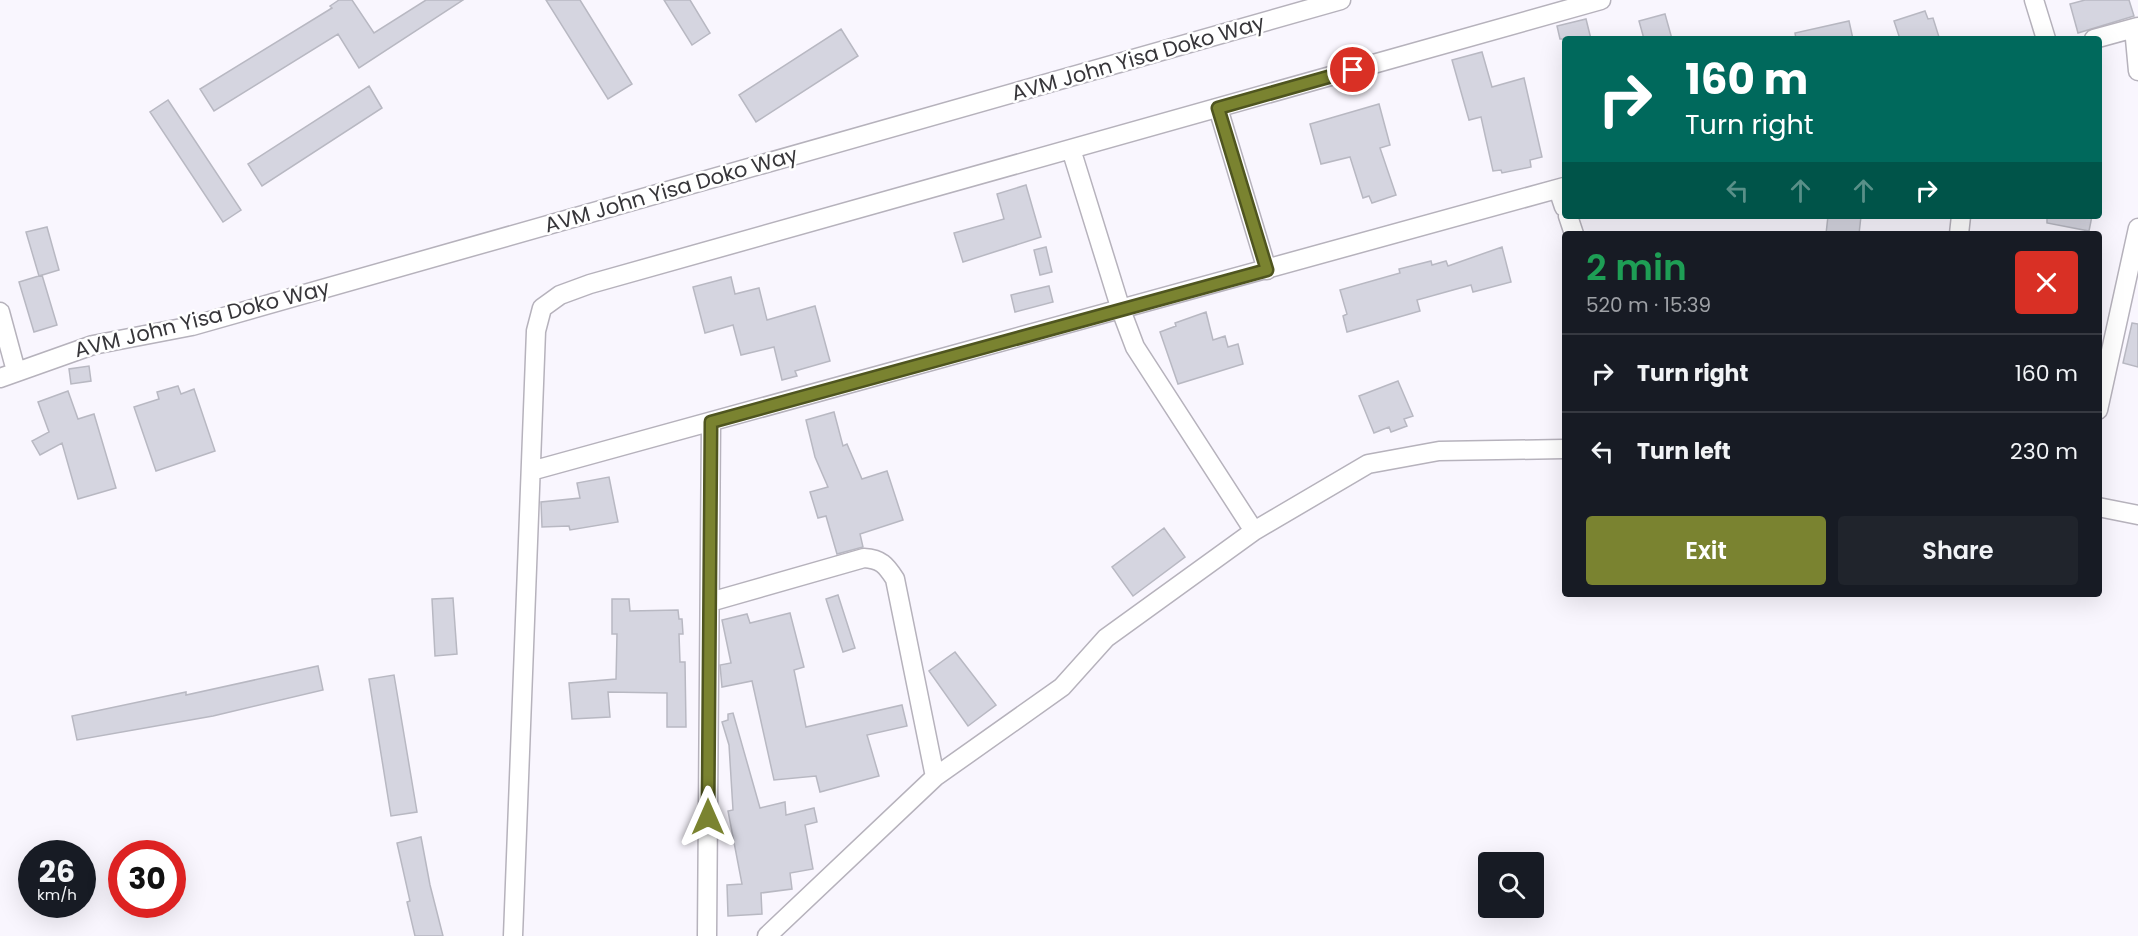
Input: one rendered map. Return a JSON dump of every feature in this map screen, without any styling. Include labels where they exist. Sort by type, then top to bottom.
[{"type":"street","name":"AVM John Yisa Doko Way","points":[[8,374],[93,345],[192,326],[1341,0]]},
{"type":"street","points":[[513,936],[536,331],[542,308],[560,296],[590,284],[1601,0]]},
{"type":"street","points":[[2034,0],[2045,36]]},
{"type":"street","points":[[2102,37],[2136,27],[2138,71]]},
{"type":"street","points":[[1218,108],[1267,270]]},
{"type":"street","points":[[1071,149],[1121,310],[1136,347],[1254,531]]},
{"type":"street","points":[[531,471],[1561,188]]},
{"type":"street","points":[[2102,392],[2138,228]]},
{"type":"street","points":[[0,312],[8,374]]},
{"type":"street","points":[[707,936],[711,422]]},
{"type":"street","points":[[769,935],[935,777],[1062,687],[1106,638],[1254,531],[1368,464],[1438,451],[1562,449]]},
{"type":"street","points":[[2102,508],[2138,515]]},
{"type":"street","points":[[710,602],[864,558],[876,558],[885,564],[895,579],[935,777]]},
{"type":"building","points":[[339,0],[352,0],[374,33],[426,0],[463,0],[359,68],[338,34],[214,111],[200,89],[332,8],[330,6]]},
{"type":"building","points":[[546,0],[580,0],[632,84],[608,99]]},
{"type":"building","points":[[664,0],[690,0],[710,33],[692,45]]},
{"type":"building","points":[[2085,0],[2129,0],[2134,16],[2078,33],[2070,4]]},
{"type":"building","points":[[1925,11],[1928,19],[1933,18],[1939,36],[1899,36],[1894,21]]},
{"type":"building","points":[[1665,14],[1671,36],[1643,36],[1639,21]]},
{"type":"building","points":[[1586,19],[1590,36],[1562,36],[1560,39],[1557,26]]},
{"type":"building","points":[[1849,21],[1852,36],[1796,36],[1795,33]]},
{"type":"building","points":[[841,29],[858,56],[756,122],[739,95]]},
{"type":"building","points":[[1482,52],[1492,87],[1524,78],[1542,157],[1530,160],[1531,167],[1502,173],[1501,170],[1493,171],[1481,117],[1469,120],[1452,60]]},
{"type":"building","points":[[369,86],[382,108],[262,186],[248,164]]},
{"type":"building","points":[[168,100],[241,210],[223,222],[150,112]]},
{"type":"building","points":[[1379,104],[1390,145],[1380,148],[1396,195],[1372,203],[1369,196],[1363,198],[1350,157],[1321,164],[1310,124]]},
{"type":"building","points":[[1026,185],[1041,237],[963,262],[954,233],[1004,219],[997,194]]},
{"type":"building","points":[[1828,219],[1861,219],[1859,231],[1826,231]]},
{"type":"building","points":[[2047,219],[2091,219],[2089,231],[2047,223]]},
{"type":"building","points":[[47,227],[59,270],[39,276],[26,232]]},
{"type":"building","points":[[1046,247],[1052,272],[1040,275],[1034,250]]},
{"type":"building","points":[[1502,247],[1511,282],[1473,292],[1471,285],[1417,300],[1420,311],[1347,332],[1343,316],[1347,314],[1340,290],[1400,273],[1399,269],[1431,261],[1432,265],[1446,261],[1448,266]]},
{"type":"building","points":[[42,275],[57,325],[34,332],[19,282]]},
{"type":"building","points":[[731,277],[735,294],[759,288],[767,320],[815,306],[830,361],[795,371],[797,376],[782,380],[774,347],[741,355],[733,325],[705,333],[693,287]]},
{"type":"building","points":[[1049,286],[1053,302],[1015,312],[1011,295]]},
{"type":"building","points":[[1206,312],[1213,340],[1225,336],[1228,347],[1238,344],[1243,364],[1178,384],[1160,332],[1176,326],[1175,323]]},
{"type":"building","points":[[2132,323],[2138,324],[2138,367],[2123,363]]},
{"type":"building","points":[[89,366],[91,381],[71,384],[69,369]]},
{"type":"building","points":[[1398,381],[1413,416],[1404,419],[1407,426],[1391,432],[1389,427],[1374,433],[1359,396]]},
{"type":"building","points":[[178,386],[181,394],[194,389],[215,451],[156,471],[134,407],[159,399],[157,392]]},
{"type":"building","points":[[68,391],[78,419],[94,414],[116,488],[78,499],[62,443],[40,455],[32,441],[49,432],[38,402]]},
{"type":"building","points":[[834,412],[843,446],[847,444],[862,479],[887,471],[903,520],[860,534],[863,547],[837,554],[826,516],[818,518],[810,492],[828,487],[815,457],[806,420]]},
{"type":"building","points":[[609,477],[618,522],[570,530],[569,526],[542,527],[541,502],[580,498],[577,483]]},
{"type":"building","points":[[1164,528],[1185,557],[1133,596],[1112,567]]},
{"type":"building","points":[[838,595],[855,648],[843,652],[826,599]]},
{"type":"building","points":[[453,598],[457,654],[435,656],[432,599]]},
{"type":"building","points":[[612,599],[629,599],[630,611],[678,610],[679,619],[682,619],[683,634],[679,634],[680,662],[685,662],[686,727],[667,727],[667,693],[608,692],[610,717],[572,719],[569,683],[616,679],[617,634],[612,634]]},
{"type":"building","points":[[790,613],[804,667],[794,670],[806,727],[902,705],[907,726],[867,735],[879,776],[820,792],[816,776],[774,780],[752,681],[722,687],[720,665],[731,663],[722,620],[747,614],[750,623]]},
{"type":"building","points":[[955,652],[996,705],[968,726],[929,671]]},
{"type":"building","points":[[318,666],[323,690],[213,716],[77,740],[72,716],[186,692],[186,695]]},
{"type":"building","points":[[394,675],[417,812],[391,816],[369,679]]},
{"type":"building","points":[[733,713],[760,808],[785,802],[786,815],[814,808],[817,822],[805,825],[813,869],[790,873],[792,889],[761,893],[762,914],[728,916],[727,885],[742,884],[728,811],[733,810],[729,745],[722,722],[728,720],[728,714]]},
{"type":"building","points":[[421,837],[443,936],[415,936],[407,902],[410,901],[397,843]]},
{"type":"route","points":[[708,817],[711,422],[1267,270],[1218,108],[1353,70]]}]
